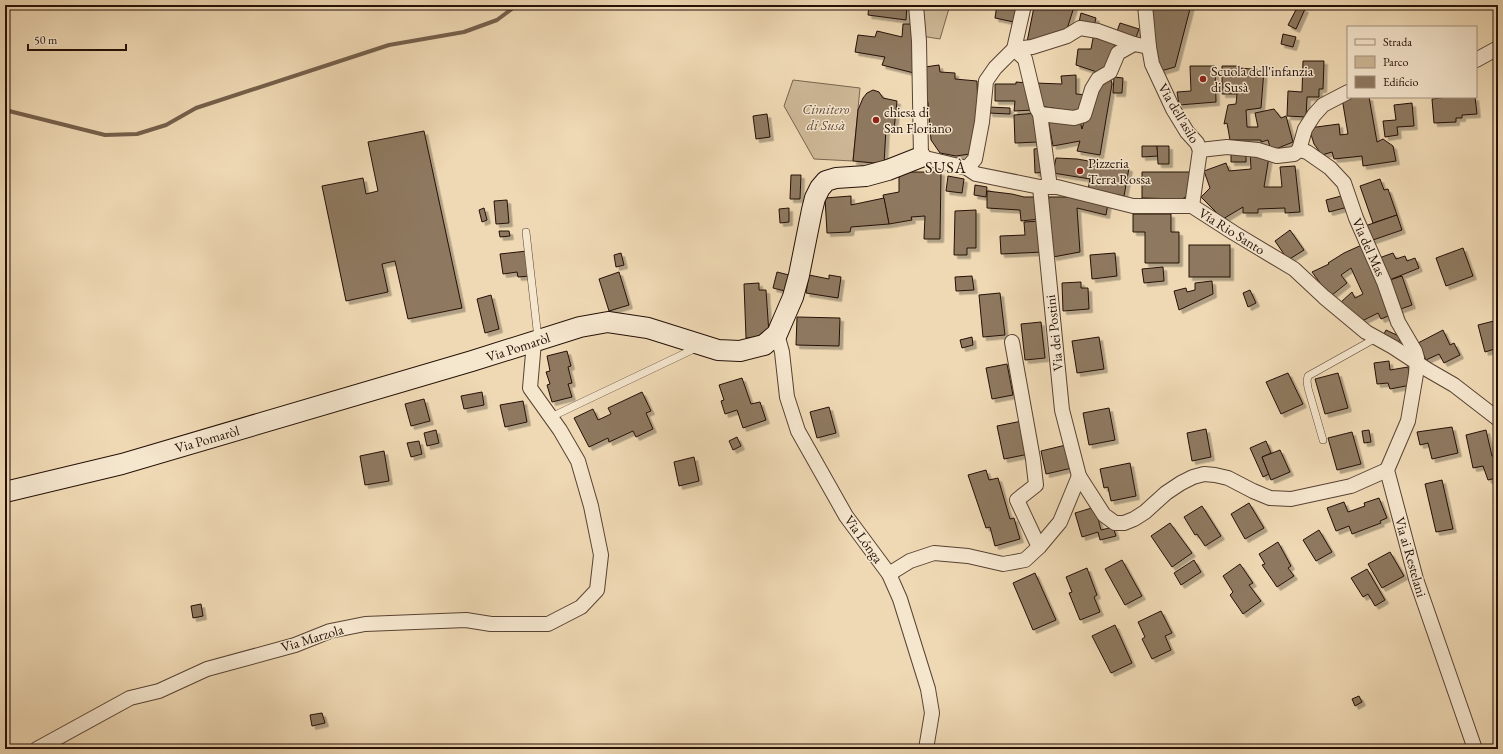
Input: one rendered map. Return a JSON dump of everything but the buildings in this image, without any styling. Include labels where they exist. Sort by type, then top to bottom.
[{"type":"street","points":[[777,334],[793,297],[812,210],[815,198],[820,188],[826,182],[836,178],[866,176],[888,170],[922,157],[920,74],[916,5]]},
{"type":"street","points":[[967,168],[975,159],[982,122],[986,81],[995,68],[1014,49],[1024,5]]},
{"type":"street","name":"Via dell'asilo","points":[[1145,5],[1152,64],[1160,84],[1173,109],[1187,132],[1197,143],[1200,150]]},
{"type":"street","points":[[1014,49],[1032,47],[1067,36],[1080,28],[1098,31],[1134,44],[1149,47]]},
{"type":"street","points":[[1040,114],[1074,118],[1084,115],[1092,89],[1098,79],[1110,72],[1118,52],[1134,44]]},
{"type":"street","points":[[1477,59],[1498,48]]},
{"type":"street","name":"Via dei Postini","points":[[1014,49],[1025,59],[1037,109],[1040,114],[1062,410],[1079,476],[1104,515],[1114,523],[1124,523],[1134,519],[1145,512],[1166,493],[1180,483],[1204,474],[1228,478],[1253,492],[1270,498],[1291,499],[1351,486],[1387,470]]},
{"type":"street","points":[[1192,206],[1200,150],[1227,147],[1258,150],[1277,156],[1294,154],[1299,150],[1305,129],[1314,115],[1323,105],[1347,93]]},
{"type":"street","name":"Via del Mas","points":[[1299,150],[1307,152],[1330,168],[1344,183],[1356,218],[1384,282],[1398,322],[1416,351],[1416,363]]},
{"type":"street","name":"Via Rio Santo","points":[[922,157],[967,168],[976,174],[1045,187],[1058,187],[1133,206],[1192,206],[1294,269],[1366,332],[1394,347],[1416,363],[1454,385],[1498,419]]},
{"type":"street","name":"Via Pomaròl","points":[[5,492],[122,464],[369,388],[536,341],[580,327],[608,322],[648,328],[718,350],[740,351],[764,345],[777,334]]},
{"type":"street","name":"Via Lónga","points":[[777,334],[782,352],[787,397],[798,431],[846,516],[889,574],[900,600],[928,689],[932,712],[926,749]]},
{"type":"street","points":[[536,341],[530,388],[551,417]]},
{"type":"street","points":[[1012,342],[1033,459],[1036,485],[1017,500],[1039,547]]},
{"type":"street","points":[[1387,470],[1408,422],[1416,374],[1416,363]]},
{"type":"street","name":"Via Marzola","points":[[36,749],[130,698],[159,691],[207,669],[295,645],[330,631],[364,624],[466,620],[491,624],[548,624],[581,607],[597,590],[601,555],[591,506],[578,461],[551,417]]},
{"type":"street","name":"Via ai Restelani","points":[[1387,470],[1416,579],[1475,749]]},
{"type":"street","points":[[889,574],[910,561],[934,553],[968,556],[1003,564],[1025,560],[1039,547],[1060,522],[1079,476]]},
{"type":"lane","points":[[526,232],[536,341]]},
{"type":"lane","points":[[1323,440],[1308,388],[1308,376],[1376,337]]},
{"type":"lane","points":[[551,417],[701,345]]},
{"type":"green space","points":[[921,5],[950,5],[940,39],[921,36]]},
{"type":"green space","name":"Cimitero di Susà","points":[[793,80],[860,88],[853,161],[814,159],[784,106]]},
{"type":"waterway","points":[[5,110],[105,135],[137,134],[166,125],[196,108],[389,45],[464,32],[497,20],[517,5]]},
{"type":"place","name":"Scuola dell'infanzia di Susà","points":[[1203,79]]},
{"type":"place","name":"chiesa di San Floriano","points":[[876,120]]},
{"type":"place","name":"Pizzeria Terra Rossa","points":[[1080,171]]},
{"type":"district","name":"SUSÀ","points":[[946,167]]}]
